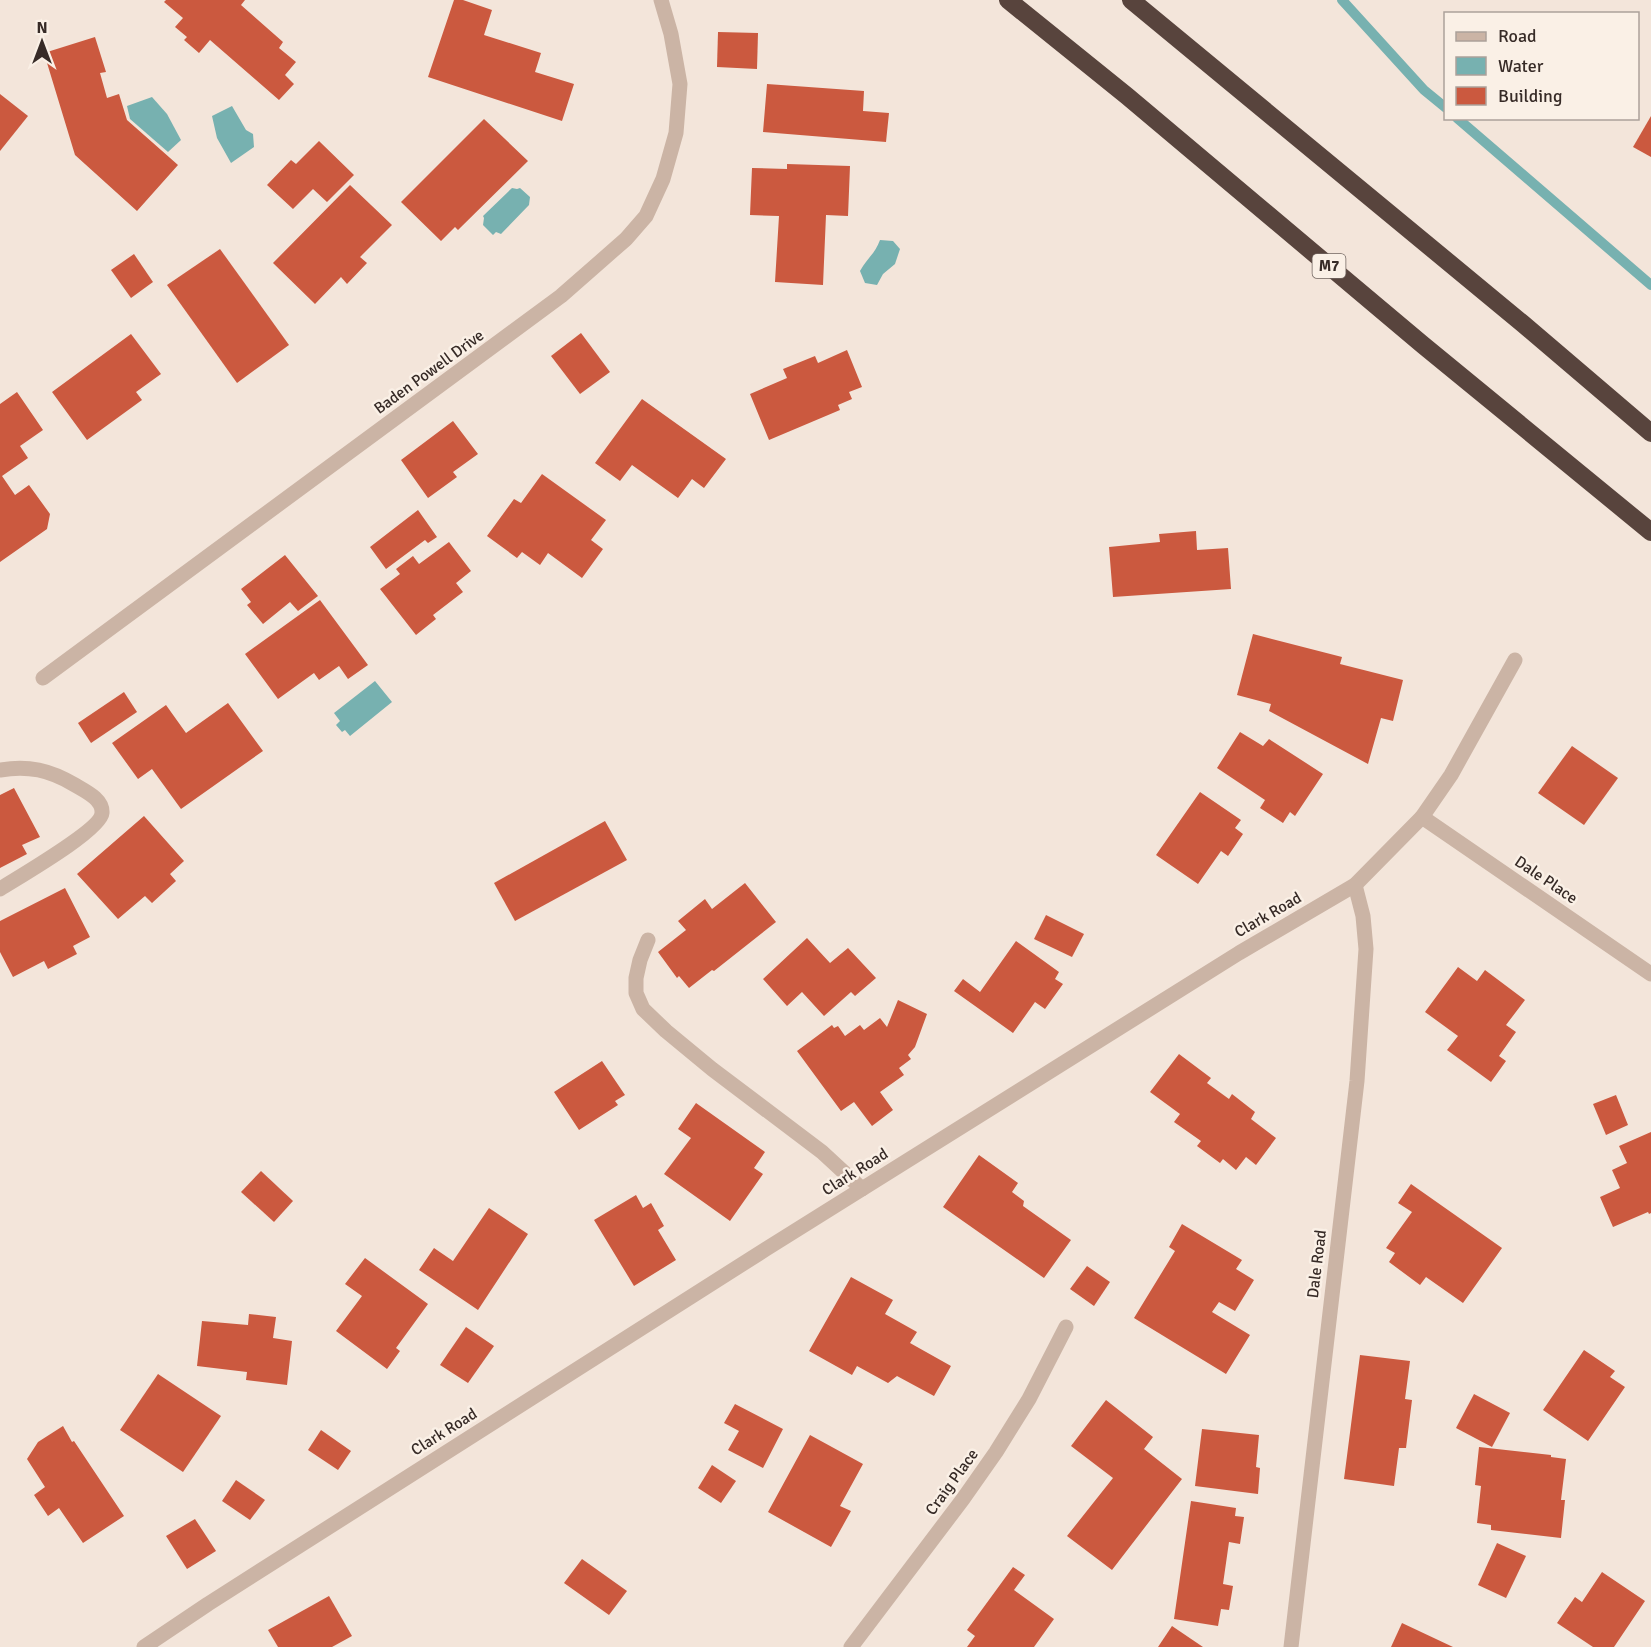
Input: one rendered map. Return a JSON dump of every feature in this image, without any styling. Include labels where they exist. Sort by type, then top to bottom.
[{"type":"highway","name":"M7","points":[[1008,0],[1127,96],[1423,345],[1651,532]]},
{"type":"highway","points":[[1131,0],[1522,323],[1651,433]]},
{"type":"street","name":"Baden Powell Drive","points":[[43,678],[561,297],[626,239],[646,216],[663,179],[676,133],[680,84],[671,34],[661,0]]},
{"type":"street","name":"Clark Road","points":[[144,1647],[218,1597],[862,1189],[1239,953],[1354,885],[1422,817],[1451,775],[1515,660]]},
{"type":"street","points":[[0,770],[15,767],[36,768],[65,779],[92,795],[100,803],[102,817],[98,823],[67,847],[0,889]]},
{"type":"street","name":"Dale Place","points":[[1422,817],[1651,974]]},
{"type":"street","name":"Dale Road","points":[[1291,1647],[1357,1082],[1366,949],[1362,916],[1354,885]]},
{"type":"street","points":[[648,940],[636,978],[636,993],[643,1009],[703,1061],[822,1152],[862,1189]]},
{"type":"street","name":"Craig Place","points":[[851,1647],[996,1452],[1029,1399],[1066,1327]]},
{"type":"water","points":[[152,97],[167,114],[181,140],[168,152],[130,119],[127,106]]},
{"type":"water","points":[[232,106],[246,130],[253,134],[254,147],[231,163],[217,138],[212,116]]},
{"type":"water","points":[[512,188],[520,188],[530,197],[529,205],[501,234],[496,232],[493,235],[483,225],[483,216]]},
{"type":"water","points":[[880,240],[893,241],[900,249],[895,264],[883,274],[877,285],[865,283],[860,271]]},
{"type":"water","points":[[375,681],[392,702],[350,736],[345,730],[342,732],[336,725],[340,721],[334,713]]},
{"type":"building","points":[[166,0],[245,0],[241,5],[283,42],[279,48],[296,62],[285,75],[294,84],[279,100],[210,40],[199,53],[184,40],[187,37],[175,27],[183,18],[164,2]]},
{"type":"building","points":[[454,0],[463,0],[492,10],[484,35],[541,53],[535,72],[574,84],[562,121],[428,77]]},
{"type":"building","points":[[718,32],[758,33],[757,69],[717,67]]},
{"type":"building","points":[[95,37],[106,72],[100,73],[107,98],[119,94],[127,120],[178,165],[137,211],[75,155],[44,53]]},
{"type":"building","points":[[767,84],[864,91],[863,111],[889,113],[886,142],[763,132]]},
{"type":"building","points":[[0,94],[28,116],[0,151]]},
{"type":"building","points":[[1651,116],[1651,157],[1633,147]]},
{"type":"building","points":[[484,119],[528,161],[458,230],[455,227],[441,241],[401,202]]},
{"type":"building","points":[[319,141],[354,175],[327,202],[313,189],[293,209],[267,185],[291,160],[296,164]]},
{"type":"building","points":[[787,164],[850,166],[848,216],[826,215],[823,285],[775,282],[779,216],[750,215],[752,168],[787,169]]},
{"type":"building","points":[[350,185],[392,225],[360,257],[367,263],[347,284],[341,277],[315,304],[273,263]]},
{"type":"building","points":[[220,249],[289,345],[237,383],[167,285]]},
{"type":"building","points":[[134,254],[153,282],[131,298],[111,270]]},
{"type":"building","points":[[581,333],[610,372],[580,394],[551,356]]},
{"type":"building","points":[[131,334],[161,374],[136,392],[142,400],[87,440],[52,392]]},
{"type":"building","points":[[847,350],[862,387],[849,392],[852,399],[838,405],[840,410],[769,440],[750,394],[787,378],[783,369],[815,356],[818,363]]},
{"type":"building","points":[[17,392],[43,430],[20,446],[28,458],[2,476],[15,495],[29,485],[50,514],[47,529],[0,562],[0,404]]},
{"type":"building","points":[[642,399],[726,459],[704,488],[692,479],[678,498],[632,465],[620,481],[595,463]]},
{"type":"building","points":[[453,421],[478,454],[453,472],[457,477],[428,498],[401,460]]},
{"type":"building","points":[[542,474],[606,520],[591,540],[603,549],[582,578],[548,553],[540,565],[522,552],[517,558],[487,536],[514,499],[521,503]]},
{"type":"building","points":[[418,510],[437,537],[428,543],[425,540],[386,569],[370,547]]},
{"type":"building","points":[[1196,531],[1197,550],[1228,548],[1231,589],[1113,597],[1109,547],[1160,542],[1159,534]]},
{"type":"building","points":[[449,542],[471,571],[456,583],[463,592],[433,615],[436,619],[416,635],[380,589],[400,574],[396,569],[413,556],[419,564]]},
{"type":"building","points":[[285,555],[318,596],[298,611],[290,602],[263,624],[247,605],[251,602],[241,589]]},
{"type":"building","points":[[320,600],[368,665],[348,679],[339,666],[319,680],[314,673],[278,699],[245,654]]},
{"type":"building","points":[[1253,634],[1342,657],[1340,664],[1403,680],[1393,721],[1381,718],[1368,764],[1269,711],[1271,704],[1237,695]]},
{"type":"building","points":[[124,692],[137,712],[91,743],[78,723]]},
{"type":"building","points":[[228,703],[263,751],[181,809],[152,769],[138,779],[112,743],[166,705],[186,733]]},
{"type":"building","points":[[1240,732],[1263,746],[1269,739],[1323,774],[1295,816],[1290,812],[1283,823],[1260,808],[1265,800],[1217,768]]},
{"type":"building","points":[[1572,746],[1618,778],[1584,825],[1538,793]]},
{"type":"building","points":[[14,788],[40,837],[22,845],[27,854],[0,868],[0,795]]},
{"type":"building","points":[[1200,792],[1241,820],[1235,828],[1243,834],[1228,856],[1221,851],[1198,884],[1156,855]]},
{"type":"building","points":[[144,816],[184,861],[170,874],[176,881],[152,903],[145,896],[118,919],[77,874]]},
{"type":"building","points":[[605,821],[627,860],[515,921],[494,883]]},
{"type":"building","points":[[745,883],[776,922],[689,988],[679,976],[677,978],[658,952],[686,930],[678,921],[705,899],[712,909]]},
{"type":"building","points":[[65,888],[90,937],[73,946],[77,954],[48,969],[44,961],[13,977],[0,952],[0,921]]},
{"type":"building","points":[[1046,915],[1084,934],[1072,957],[1034,939]]},
{"type":"building","points":[[807,938],[830,963],[848,948],[876,978],[855,996],[851,992],[824,1016],[802,992],[787,1006],[763,979]]},
{"type":"building","points":[[1016,941],[1059,972],[1055,979],[1063,984],[1045,1009],[1035,1002],[1013,1033],[954,991],[963,979],[980,992]]},
{"type":"building","points":[[1458,967],[1477,981],[1485,970],[1525,1000],[1506,1025],[1516,1032],[1499,1056],[1506,1061],[1491,1082],[1447,1050],[1458,1036],[1425,1012]]},
{"type":"building","points":[[898,1000],[927,1014],[915,1047],[908,1055],[911,1059],[899,1068],[904,1075],[880,1092],[893,1110],[872,1126],[854,1102],[841,1111],[797,1051],[832,1025],[834,1028],[838,1026],[845,1036],[860,1025],[864,1030],[880,1018],[887,1027]]},
{"type":"building","points":[[1179,1054],[1211,1078],[1207,1083],[1229,1099],[1232,1094],[1255,1112],[1251,1119],[1276,1138],[1256,1165],[1246,1157],[1236,1170],[1223,1159],[1220,1163],[1197,1146],[1201,1141],[1174,1122],[1180,1114],[1150,1092]]},
{"type":"building","points":[[602,1061],[625,1095],[615,1101],[618,1105],[579,1130],[554,1092]]},
{"type":"building","points":[[1616,1095],[1628,1125],[1606,1135],[1593,1104]]},
{"type":"building","points":[[696,1103],[765,1152],[754,1168],[763,1174],[730,1221],[664,1174],[691,1138],[678,1129]]},
{"type":"building","points":[[1651,1132],[1651,1213],[1648,1212],[1613,1227],[1600,1197],[1620,1188],[1612,1170],[1627,1163],[1619,1146]]},
{"type":"building","points":[[979,1155],[1018,1183],[1012,1192],[1024,1201],[1023,1206],[1071,1240],[1044,1278],[943,1207]]},
{"type":"building","points":[[261,1171],[293,1201],[274,1222],[241,1192]]},
{"type":"building","points":[[1411,1184],[1502,1248],[1463,1303],[1426,1277],[1420,1285],[1389,1262],[1395,1253],[1386,1248],[1412,1212],[1398,1203]]},
{"type":"building","points":[[636,1195],[643,1208],[651,1203],[664,1226],[658,1230],[676,1260],[634,1286],[594,1220]]},
{"type":"building","points":[[489,1208],[528,1234],[478,1310],[419,1270],[434,1248],[453,1261]]},
{"type":"building","points":[[1182,1224],[1242,1260],[1236,1269],[1254,1280],[1235,1311],[1219,1302],[1212,1312],[1250,1335],[1226,1374],[1134,1318],[1175,1251],[1169,1247]]},
{"type":"building","points":[[365,1258],[428,1304],[396,1348],[400,1351],[387,1369],[336,1331],[362,1296],[345,1284]]},
{"type":"building","points":[[1087,1266],[1110,1282],[1094,1306],[1070,1289]]},
{"type":"building","points":[[851,1277],[893,1300],[885,1314],[917,1332],[910,1343],[951,1366],[934,1396],[897,1376],[888,1383],[857,1366],[852,1375],[809,1351]]},
{"type":"building","points":[[249,1314],[276,1317],[273,1338],[292,1341],[287,1385],[246,1380],[247,1372],[197,1366],[202,1321],[248,1325]]},
{"type":"building","points":[[466,1327],[494,1346],[468,1383],[440,1365]]},
{"type":"building","points":[[1584,1350],[1615,1371],[1610,1377],[1625,1387],[1588,1441],[1543,1410]]},
{"type":"building","points":[[1360,1355],[1410,1361],[1405,1399],[1412,1400],[1406,1448],[1399,1448],[1394,1486],[1344,1479]]},
{"type":"building","points":[[158,1374],[221,1416],[183,1472],[120,1430]]},
{"type":"building","points":[[1474,1394],[1510,1413],[1492,1447],[1456,1428]]},
{"type":"building","points":[[1106,1400],[1153,1437],[1144,1449],[1182,1479],[1112,1570],[1067,1536],[1113,1478],[1071,1446]]},
{"type":"building","points":[[735,1404],[783,1429],[763,1468],[728,1450],[739,1431],[724,1423]]},
{"type":"building","points":[[63,1426],[124,1516],[83,1543],[59,1508],[48,1516],[34,1495],[45,1487],[27,1459],[38,1442]]},
{"type":"building","points":[[1202,1429],[1259,1435],[1256,1467],[1260,1468],[1258,1494],[1195,1486]]},
{"type":"building","points":[[321,1430],[351,1451],[338,1470],[308,1450]]},
{"type":"building","points":[[810,1435],[863,1464],[840,1506],[851,1511],[831,1547],[768,1512]]},
{"type":"building","points":[[1479,1447],[1551,1455],[1551,1457],[1566,1459],[1561,1500],[1565,1500],[1561,1538],[1491,1530],[1491,1525],[1477,1523],[1481,1486],[1475,1485]]},
{"type":"building","points":[[712,1465],[736,1481],[721,1503],[698,1488]]},
{"type":"building","points":[[236,1480],[265,1500],[250,1520],[222,1501]]},
{"type":"building","points":[[1191,1501],[1236,1508],[1235,1516],[1244,1517],[1240,1544],[1229,1542],[1223,1584],[1233,1586],[1229,1610],[1221,1609],[1218,1626],[1174,1619]]},
{"type":"building","points":[[195,1519],[216,1551],[187,1569],[166,1536]]},
{"type":"building","points":[[1497,1543],[1526,1556],[1506,1598],[1478,1585]]},
{"type":"building","points":[[582,1559],[627,1591],[609,1615],[564,1583]]},
{"type":"building","points":[[1013,1567],[1025,1575],[1014,1590],[1054,1619],[1034,1647],[967,1647],[975,1636],[967,1630]]},
{"type":"building","points":[[1602,1572],[1645,1601],[1614,1647],[1593,1647],[1557,1623],[1575,1597],[1582,1602]]},
{"type":"building","points":[[329,1596],[352,1636],[332,1647],[278,1647],[268,1630]]},
{"type":"building","points":[[1402,1623],[1453,1647],[1391,1647]]},
{"type":"building","points":[[1172,1626],[1203,1647],[1158,1647]]},
{"type":"waterway","points":[[1342,0],[1424,90],[1444,106]]},
{"type":"waterway","points":[[1459,120],[1651,285]]}]
